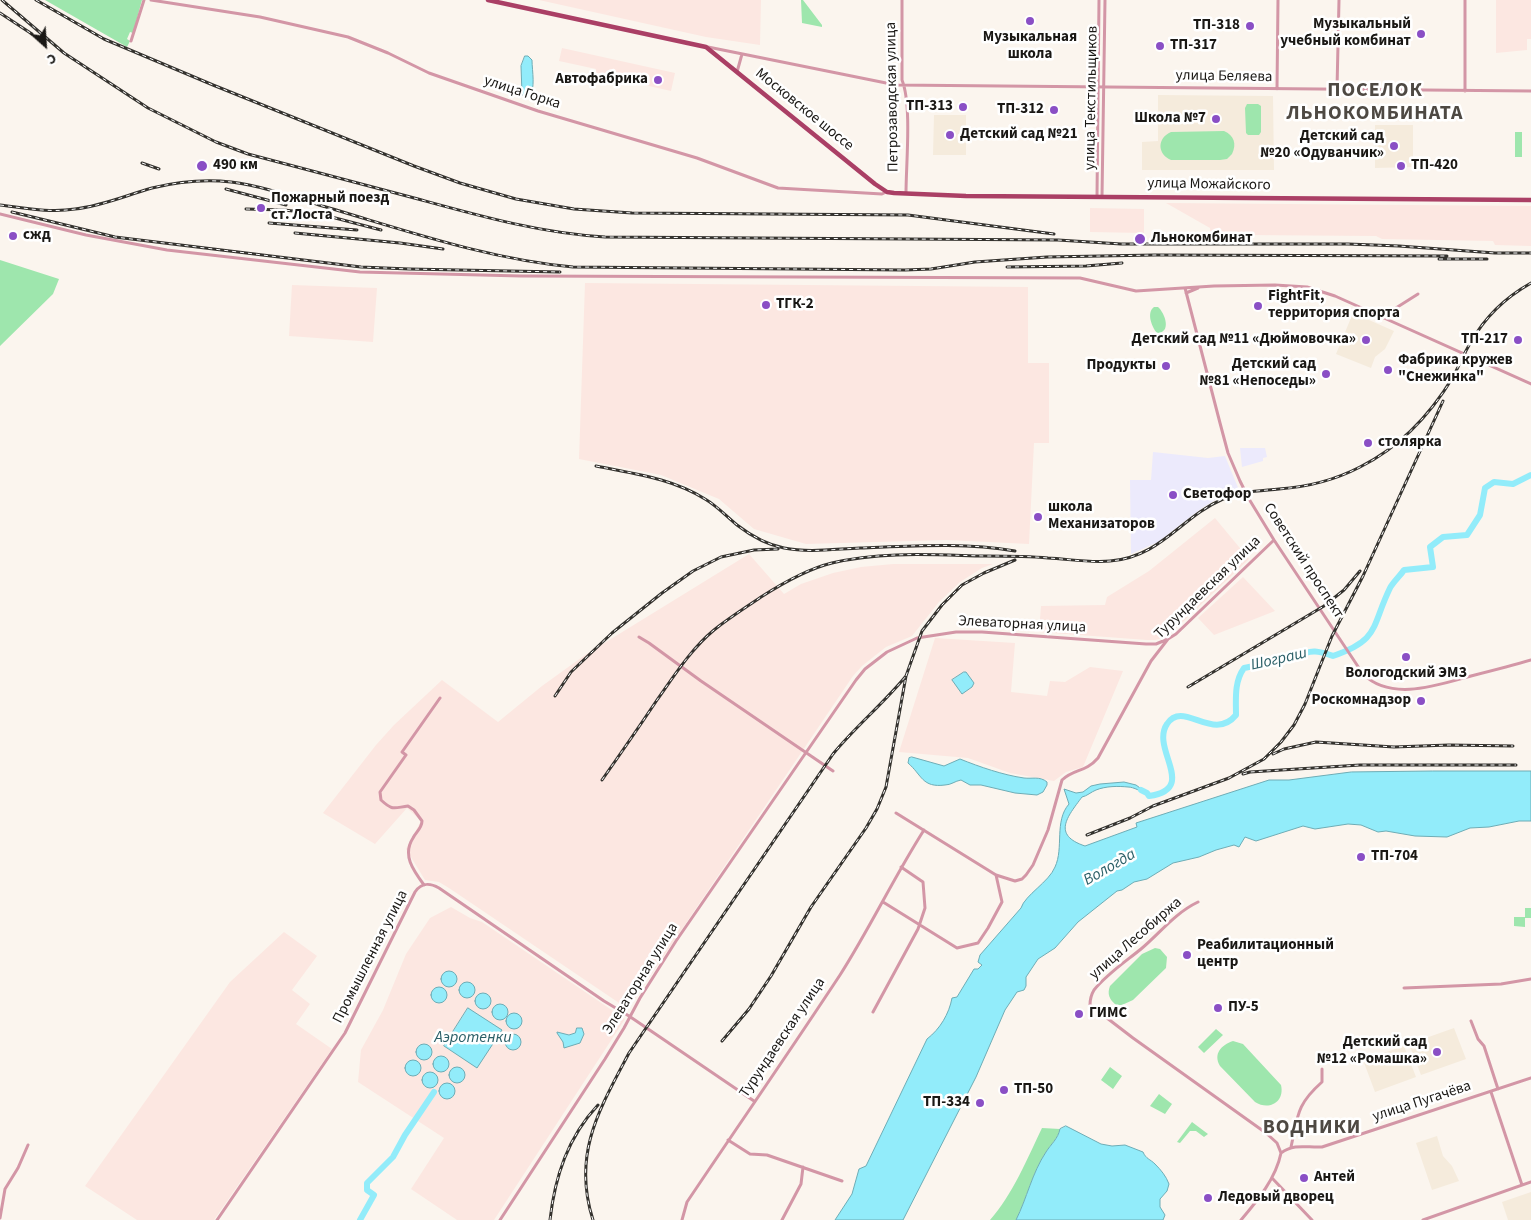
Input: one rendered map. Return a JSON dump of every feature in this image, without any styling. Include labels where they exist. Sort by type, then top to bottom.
[{"type":"main road","name":"Московское шоссе","points":[[488,0],[706,47],[886,192]]},
{"type":"main road","name":"улица Можайского","points":[[886,192],[906,194],[1100,197],[1531,200]]},
{"type":"street","points":[[132,40],[144,0]]},
{"type":"street","name":"улица Горка","points":[[151,0],[260,17],[348,37],[388,53],[429,73],[538,111],[697,158],[778,188],[882,194],[886,192]]},
{"type":"street","name":"Петрозаводская улица","points":[[902,0],[902,80],[906,91],[907,125],[906,194]]},
{"type":"street","name":"улица Текстильщиков","points":[[1099,0],[1100,197]]},
{"type":"street","name":"улица Текстильщиков","points":[[1100,197],[1105,0]]},
{"type":"street","points":[[1277,89],[1278,0]]},
{"type":"street","points":[[1337,90],[1338,0]]},
{"type":"street","points":[[1465,0],[1465,91]]},
{"type":"street","name":"Московское шоссе","points":[[706,47],[874,82],[904,86],[1098,86]]},
{"type":"street","points":[[736,72],[742,54]]},
{"type":"street","name":"улица Беляева","points":[[1098,86],[1337,90],[1531,90]]},
{"type":"street","points":[[0,214],[86,235],[167,250],[360,272],[521,276],[1080,278],[1136,291],[1203,286],[1275,285],[1307,287],[1384,318],[1531,384]]},
{"type":"street","points":[[1186,293],[1203,286]]},
{"type":"street","name":"Советский проспект","points":[[1185,288],[1228,452],[1245,492],[1274,540],[1363,674],[1373,682],[1390,687],[1418,688],[1439,685],[1531,660]]},
{"type":"street","points":[[1384,318],[1388,313],[1418,294]]},
{"type":"street","name":"Турундаевская улица","points":[[996,875],[1015,881],[1022,879],[1026,875],[1048,830],[1062,780],[1069,774],[1084,770],[1098,758],[1151,661],[1168,639],[1176,634],[1274,540]]},
{"type":"street","name":"Элеваторная улица","points":[[500,1220],[605,1059],[629,1016],[676,941],[865,669],[901,644],[920,637],[956,632],[1146,644],[1156,644],[1168,639]]},
{"type":"street","points":[[639,637],[666,654],[701,682],[833,771]]},
{"type":"street","points":[[424,885],[407,853],[409,846],[421,827],[422,821],[414,810],[408,806],[396,809],[389,807],[381,800],[380,792],[406,755],[402,752],[440,698]]},
{"type":"street","points":[[882,902],[958,948],[978,942],[1002,902],[996,875],[896,813]]},
{"type":"street","name":"Турундаевская улица","points":[[682,1220],[687,1202],[841,973],[924,830]]},
{"type":"street","points":[[873,1012],[919,925],[925,908],[923,882],[901,867]]},
{"type":"street","name":"Промышленная улица","points":[[217,1220],[336,1047],[371,983],[416,892],[424,885],[431,884],[440,888],[754,1101]]},
{"type":"street","name":"улица Лесобиржа","points":[[1198,902],[1185,908],[1142,948],[1112,972],[1093,992],[1090,1005],[1266,1133],[1282,1152]]},
{"type":"street","points":[[1404,988],[1501,984],[1531,979]]},
{"type":"street","points":[[1471,1021],[1478,1039],[1484,1046],[1498,1089]]},
{"type":"street","points":[[1291,1147],[1298,1114],[1303,1101],[1322,1082],[1322,1069]]},
{"type":"street","name":"улица Пугачёва","points":[[1282,1152],[1291,1147],[1298,1146],[1322,1147],[1531,1078]]},
{"type":"street","points":[[1491,1092],[1522,1185]]},
{"type":"street","points":[[728,1140],[750,1154],[767,1155],[842,1181]]},
{"type":"street","points":[[0,1218],[5,1189],[28,1145]]},
{"type":"street","points":[[1241,1220],[1272,1178],[1279,1164],[1282,1152]]},
{"type":"street","points":[[782,1220],[801,1184],[803,1167]]},
{"type":"street","points":[[1272,1178],[1312,1220]]},
{"type":"street","points":[[1423,1220],[1531,1182]]},
{"type":"shaded area","points":[[539,0],[761,0],[760,45],[706,37]]},
{"type":"shaded area","points":[[1496,0],[1531,0],[1531,39],[1527,39],[1527,50],[1496,53]]},
{"type":"shaded area","points":[[562,48],[675,73],[671,91],[596,74],[596,69],[559,61]]},
{"type":"shaded area","name":"Школа №7","points":[[1158,95],[1273,96],[1274,170],[1142,170],[1142,142],[1158,141]]},
{"type":"shaded area","name":"Детский сад №21","points":[[934,115],[966,115],[966,155],[933,155]]},
{"type":"shaded area","name":"Детский сад №20 «Одуванчик»","points":[[1375,125],[1413,125],[1413,167],[1375,168]]},
{"type":"shaded area","points":[[1166,203],[1531,206],[1531,246],[1495,245],[1493,241],[1382,239],[1376,236],[1245,235],[1245,237],[1211,237],[1210,228]]},
{"type":"shaded area","points":[[1090,208],[1144,209],[1144,233],[1090,232]]},
{"type":"shaded area","points":[[585,283],[1028,287],[1028,363],[1049,363],[1049,443],[1034,443],[1029,544],[947,540],[806,544],[754,529],[719,499],[661,475],[579,459]]},
{"type":"shaded area","points":[[292,285],[377,288],[373,342],[289,336]]},
{"type":"shaded area","name":"Детский сад №11 «Дюймовочка»","points":[[1353,313],[1394,331],[1385,349],[1375,357],[1371,368],[1336,354]]},
{"type":"shaded area","points":[[1240,448],[1265,448],[1267,457],[1263,458],[1263,461],[1242,467]]},
{"type":"shaded area","points":[[1153,452],[1208,458],[1225,456],[1239,490],[1222,496],[1202,508],[1158,542],[1131,554],[1130,480],[1151,480]]},
{"type":"shaded area","points":[[1215,518],[1249,559],[1167,637],[1147,640],[1039,632],[1041,606],[1105,605],[1107,597],[1149,571]]},
{"type":"shaded area","points":[[749,554],[784,594],[801,584],[833,573],[861,567],[893,564],[993,564],[982,568],[960,582],[939,602],[912,636],[886,647],[862,666],[853,676],[628,1009],[449,888],[439,882],[425,880],[406,849],[421,821],[407,808],[375,844],[323,813],[376,745],[394,725],[442,680],[498,722],[542,686],[585,655]]},
{"type":"shaded area","points":[[1243,577],[1275,611],[1214,635],[1198,618]]},
{"type":"shaded area","points":[[935,638],[1015,643],[1011,692],[1047,696],[1050,681],[1065,682],[1090,667],[1123,671],[1083,767],[1066,772],[1054,781],[1010,773],[968,758],[899,752]]},
{"type":"shaded area","points":[[451,907],[470,918],[482,922],[625,1019],[494,1220],[457,1220],[411,1189],[444,1138],[358,1082],[361,1050],[383,1010],[406,954],[430,918]]},
{"type":"shaded area","points":[[284,932],[317,956],[292,990],[310,1004],[296,1024],[332,1049],[214,1220],[137,1220],[85,1186],[230,982]]},
{"type":"shaded area","name":"Детский сад №12 «Ромашка»","points":[[1454,1028],[1466,1059],[1421,1075],[1409,1044]]},
{"type":"shaded area","points":[[1404,1046],[1416,1077],[1375,1092],[1363,1060]]},
{"type":"shaded area","points":[[1437,1136],[1443,1156],[1452,1166],[1459,1181],[1432,1190],[1416,1143]]},
{"type":"shaded area","points":[[1531,1192],[1531,1220],[1508,1220],[1502,1202]]},
{"type":"green space","points":[[45,0],[142,0],[133,33],[130,32],[127,39],[130,41],[127,47]]},
{"type":"green space","points":[[801,0],[803,0],[822,27],[802,23]]},
{"type":"green space","points":[[1247,104],[1258,104],[1261,106],[1261,132],[1259,135],[1248,135],[1246,133],[1245,108]]},
{"type":"green space","points":[[1224,131],[1234,140],[1234,150],[1227,159],[1171,160],[1161,150],[1160,146],[1163,138],[1171,132]]},
{"type":"green space","points":[[1515,132],[1522,132],[1522,157],[1515,157]]},
{"type":"green space","points":[[0,260],[59,279],[53,294],[0,346]]},
{"type":"green space","points":[[1154,307],[1158,307],[1161,310],[1165,318],[1166,326],[1162,332],[1157,333],[1152,324],[1150,313]]},
{"type":"green space","points":[[1525,908],[1531,908],[1531,918],[1525,918],[1525,927],[1514,926],[1514,917],[1525,917]]},
{"type":"green space","points":[[1155,948],[1160,949],[1167,957],[1166,968],[1133,1000],[1122,1005],[1116,1005],[1109,996],[1110,986],[1142,954]]},
{"type":"green space","points":[[1216,1029],[1223,1035],[1204,1053],[1198,1047]]},
{"type":"green space","points":[[1233,1041],[1243,1044],[1281,1085],[1281,1096],[1275,1103],[1266,1106],[1255,1102],[1220,1066],[1217,1058],[1219,1050]]},
{"type":"green space","points":[[1110,1067],[1122,1076],[1113,1089],[1101,1080]]},
{"type":"green space","points":[[1159,1094],[1172,1104],[1165,1114],[1150,1106]]},
{"type":"green space","points":[[1192,1122],[1208,1134],[1204,1137],[1196,1131],[1190,1131],[1180,1143],[1177,1142]]},
{"type":"green space","points":[[1042,1128],[1060,1129],[1056,1139],[1037,1168],[1016,1220],[990,1220],[1012,1188]]},
{"type":"water","points":[[525,56],[532,60],[533,85],[529,97],[524,97],[522,94],[521,66]]},
{"type":"water","points":[[964,672],[974,683],[972,687],[962,694],[952,680]]},
{"type":"water","points":[[912,757],[944,766],[960,759],[1008,775],[1042,779],[1047,782],[1047,785],[1043,792],[1037,795],[1015,793],[981,785],[970,785],[961,780],[947,785],[931,785],[923,780],[908,763],[909,758]]},
{"type":"water","name":"Вологда","points":[[1531,771],[1531,821],[1470,828],[1447,837],[1415,836],[1386,831],[1378,832],[1361,825],[1348,824],[1315,829],[1303,826],[1256,841],[1245,837],[1239,847],[1234,845],[1199,857],[1173,863],[1147,879],[1134,882],[1117,891],[1078,922],[1055,948],[1038,959],[1026,977],[1024,990],[1017,992],[1005,1010],[976,1077],[903,1220],[835,1220],[852,1194],[859,1169],[866,1166],[927,1039],[943,1021],[949,1010],[952,998],[957,997],[974,969],[978,969],[982,965],[978,962],[980,955],[1021,908],[1027,898],[1052,873],[1058,860],[1060,826],[1064,811],[1069,804],[1064,789],[1076,793],[1083,792],[1091,786],[1124,782],[1136,785],[1147,793],[1130,787],[1120,786],[1096,790],[1082,797],[1068,818],[1066,831],[1068,837],[1085,846],[1137,827],[1136,823],[1269,780],[1289,780],[1351,772]]},
{"type":"water","points":[[449,971],[457,979],[449,987],[441,979]]},
{"type":"water","points":[[467,982],[475,990],[467,998],[459,990]]},
{"type":"water","points":[[439,987],[447,995],[439,1003],[431,995]]},
{"type":"water","points":[[483,993],[491,1001],[483,1009],[475,1001]]},
{"type":"water","points":[[500,1004],[508,1012],[500,1020],[492,1012]]},
{"type":"water","name":"Аэротенки","points":[[468,1008],[502,1030],[477,1068],[444,1046]]},
{"type":"water","points":[[514,1013],[522,1021],[514,1029],[506,1021]]},
{"type":"water","points":[[577,1028],[582,1028],[584,1034],[580,1043],[564,1048],[557,1032],[569,1035],[575,1033]]},
{"type":"water","points":[[513,1034],[521,1042],[513,1050],[505,1042]]},
{"type":"water","points":[[424,1044],[432,1052],[424,1060],[416,1052]]},
{"type":"water","points":[[441,1056],[449,1064],[441,1072],[433,1064]]},
{"type":"water","points":[[413,1060],[421,1068],[413,1076],[405,1068]]},
{"type":"water","points":[[457,1067],[465,1075],[457,1083],[449,1075]]},
{"type":"water","points":[[430,1072],[438,1080],[430,1088],[422,1080]]},
{"type":"water","points":[[447,1083],[455,1091],[447,1099],[439,1091]]},
{"type":"water","points":[[1066,1126],[1101,1144],[1112,1146],[1125,1145],[1143,1152],[1161,1171],[1169,1184],[1167,1191],[1160,1199],[1160,1207],[1165,1215],[1163,1220],[1016,1220],[1041,1160],[1056,1139],[1060,1129]]},
{"type":"waterway","name":"Шограш","points":[[1141,790],[1149,796],[1163,792],[1171,785],[1172,777],[1163,734],[1167,724],[1174,718],[1181,716],[1218,725],[1227,722],[1236,715],[1237,685],[1244,668],[1299,657],[1307,652],[1320,652],[1333,656],[1359,644],[1372,631],[1390,588],[1404,570],[1433,567],[1430,547],[1443,537],[1467,535],[1480,515],[1485,488],[1494,482],[1513,484],[1531,475]]},
{"type":"waterway","points":[[360,1220],[374,1195],[367,1190],[367,1183],[393,1157],[405,1135],[434,1092]]},
{"type":"railway","points":[[2,0],[64,53],[148,108],[216,142],[248,154],[464,212],[557,232],[605,237],[1058,240],[1121,244],[1348,244],[1495,253],[1531,253]]},
{"type":"railway","points":[[36,0],[104,39],[213,85],[414,166],[460,183],[516,199],[574,209],[632,213],[908,215],[1054,234]]},
{"type":"railway","points":[[0,13],[32,34]]},
{"type":"railway","points":[[142,163],[159,169]]},
{"type":"railway","points":[[0,205],[38,210],[66,210],[85,208],[171,184],[201,181],[231,182],[276,192],[476,250],[541,263],[573,267],[905,270],[931,269],[975,262],[1047,257],[1155,255],[1447,256]]},
{"type":"railway","points":[[226,189],[286,205]]},
{"type":"railway","points":[[246,209],[284,210],[320,214],[381,230]]},
{"type":"railway","points":[[12,212],[115,237],[361,267],[560,272]]},
{"type":"railway","points":[[269,223],[357,230]]},
{"type":"railway","points":[[295,233],[443,249]]},
{"type":"railway","points":[[1439,259],[1487,259]]},
{"type":"railway","points":[[1007,267],[1086,266],[1122,263]]},
{"type":"railway","points":[[602,780],[690,654],[725,621],[787,582],[813,569],[832,563],[889,555],[1024,556],[1095,562],[1128,558],[1157,544],[1208,507],[1230,496],[1300,487],[1341,476],[1375,459],[1413,429],[1444,391],[1468,346],[1483,324],[1505,301],[1531,283]]},
{"type":"railway","points":[[1087,835],[1130,818],[1153,806],[1229,778],[1264,759],[1281,742],[1294,725],[1305,704],[1332,636],[1363,576],[1443,401]]},
{"type":"railway","points":[[596,466],[666,481],[679,486],[709,502],[753,536],[772,545],[784,548],[812,550],[976,546],[1015,551]]},
{"type":"railway","points":[[555,696],[571,672],[612,633],[693,571],[721,557],[754,550],[778,549]]},
{"type":"railway","points":[[722,1041],[749,1009],[771,976],[811,907],[877,809],[886,787],[906,676],[922,631],[942,605],[962,585],[1015,560]]},
{"type":"railway","points":[[1188,687],[1324,606],[1344,590],[1360,571]]},
{"type":"railway","points":[[593,1220],[587,1196],[587,1153],[599,1113],[629,1053],[833,754],[906,676]]},
{"type":"railway","points":[[1273,754],[1284,749],[1316,742],[1394,747],[1449,745],[1513,746]]},
{"type":"railway","points":[[1243,774],[1360,765],[1516,765]]},
{"type":"railway","points":[[550,1220],[555,1188],[565,1158],[579,1130],[598,1105]]},
{"type":"place","name":"Музыкальная школа","points":[[1030,21]]},
{"type":"place","name":"ТП-318","points":[[1250,26]]},
{"type":"place","name":"Музыкальный учебный комбинат","points":[[1421,34]]},
{"type":"place","name":"ТП-317","points":[[1160,46]]},
{"type":"place","name":"Автофабрика","points":[[658,80]]},
{"type":"place","name":"ТП-313","points":[[963,107]]},
{"type":"place","name":"ТП-312","points":[[1054,110]]},
{"type":"place","name":"Школа №7","points":[[1216,119]]},
{"type":"place","name":"Детский сад №21","points":[[950,135]]},
{"type":"place","name":"Детский сад №20 «Одуванчик»","points":[[1394,146]]},
{"type":"place","name":"490 км","points":[[202,166]]},
{"type":"place","name":"ТП-420","points":[[1401,166]]},
{"type":"place","name":"Пожарный поезд ст. Лоста","points":[[261,208]]},
{"type":"place","name":"сжд","points":[[13,236]]},
{"type":"place","name":"Льнокомбинат","points":[[1140,239]]},
{"type":"place","name":"ТГК-2","points":[[766,305]]},
{"type":"place","name":"FightFit, территория спорта","points":[[1258,306]]},
{"type":"place","name":"Детский сад №11 «Дюймовочка»","points":[[1366,340]]},
{"type":"place","name":"ТП-217","points":[[1518,340]]},
{"type":"place","name":"Продукты","points":[[1166,366]]},
{"type":"place","name":"Фабрика кружев \"Снежинка\"","points":[[1388,370]]},
{"type":"place","name":"Детский сад №81 «Непоседы»","points":[[1326,374]]},
{"type":"place","name":"столярка","points":[[1368,443]]},
{"type":"place","name":"Светофор","points":[[1173,495]]},
{"type":"place","name":"школа Механизаторов","points":[[1038,517]]},
{"type":"place","name":"Вологодский ЭМЗ","points":[[1406,657]]},
{"type":"place","name":"Роскомнадзор","points":[[1421,701]]},
{"type":"place","name":"ТП-704","points":[[1361,857]]},
{"type":"place","name":"Реабилитационный центр","points":[[1187,955]]},
{"type":"place","name":"ПУ-5","points":[[1218,1008]]},
{"type":"place","name":"ГИМС","points":[[1079,1014]]},
{"type":"place","name":"Детский сад №12 «Ромашка»","points":[[1437,1052]]},
{"type":"place","name":"ТП-50","points":[[1004,1090]]},
{"type":"place","name":"ТП-334","points":[[980,1103]]},
{"type":"place","name":"Антей","points":[[1304,1178]]},
{"type":"place","name":"Ледовый дворец","points":[[1208,1198]]},
{"type":"district","name":"ПОСЕЛОК ЛЬНОКОМБИНАТА","points":[[1375,104]]},
{"type":"district","name":"ВОДНИКИ","points":[[1312,1129]]}]
